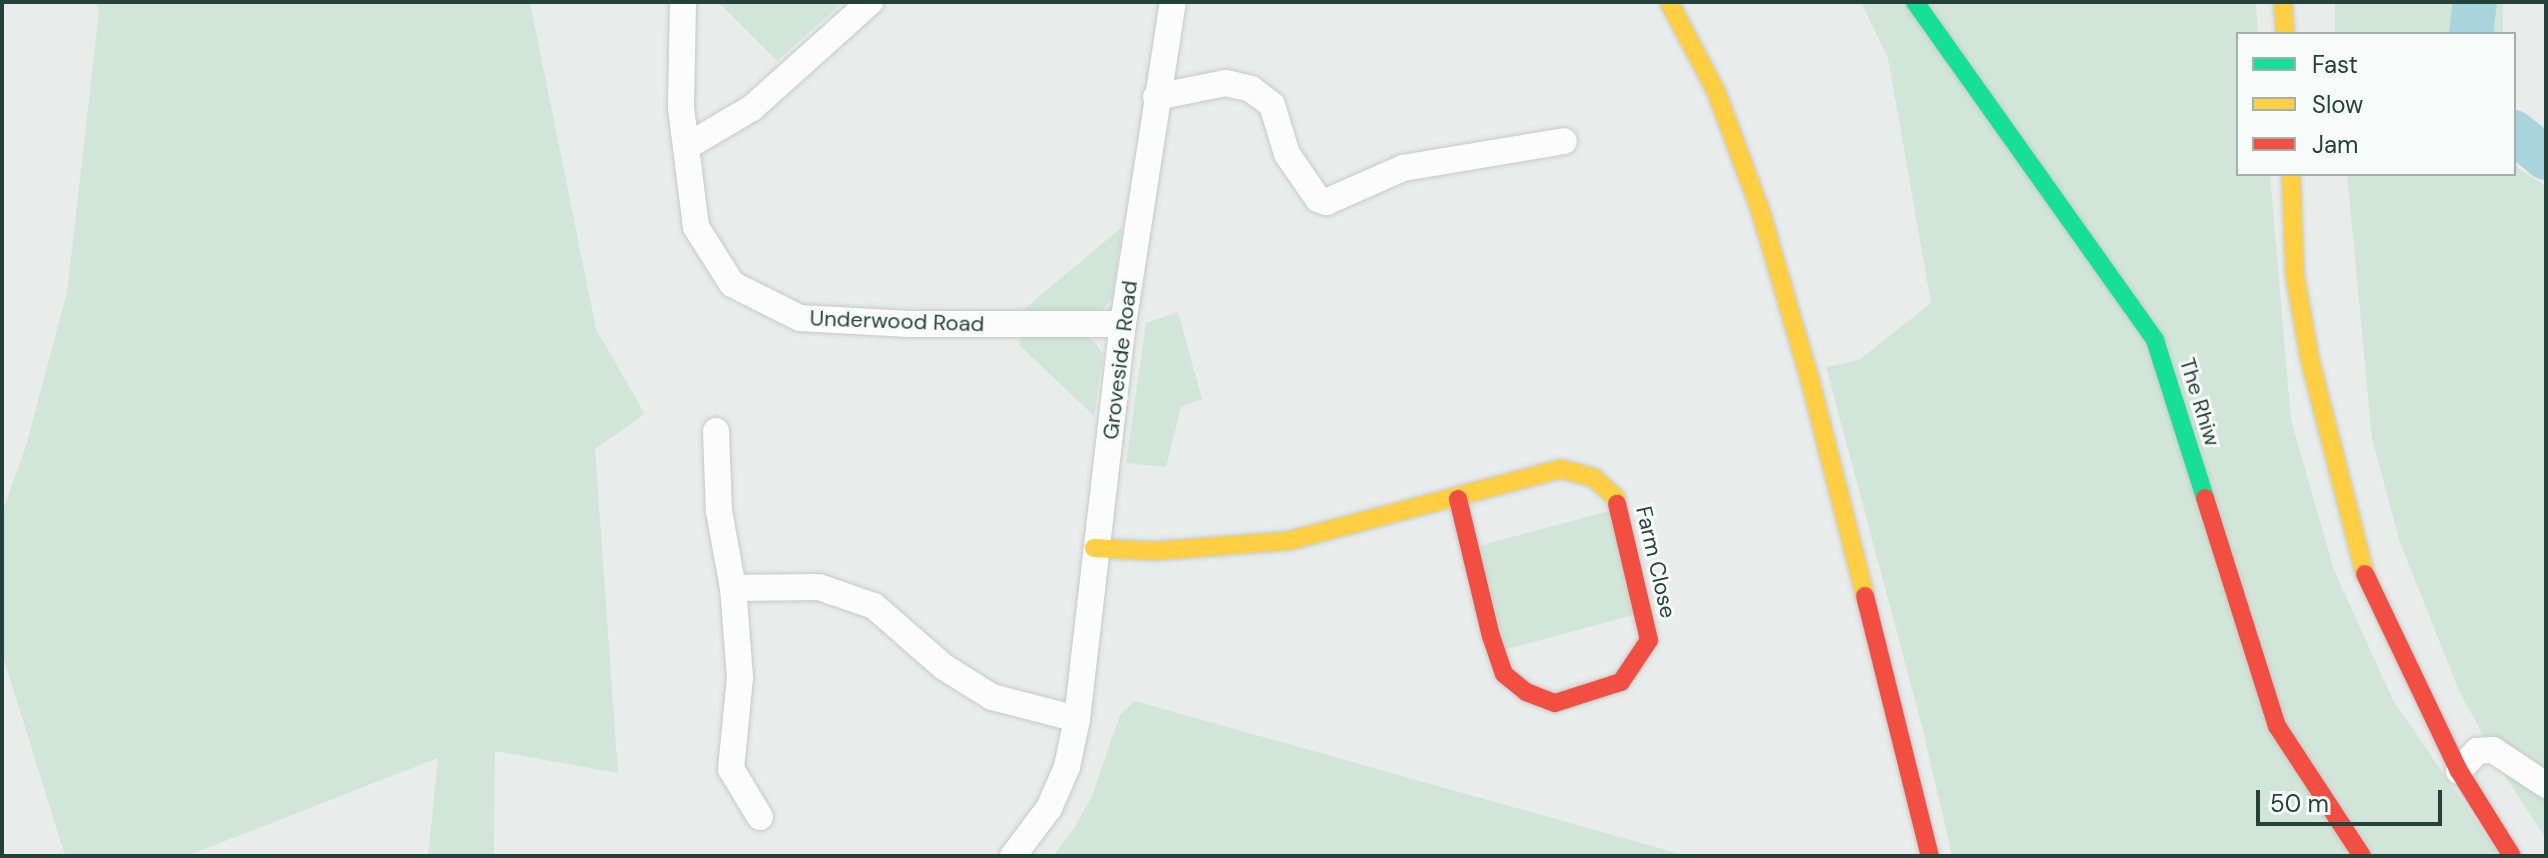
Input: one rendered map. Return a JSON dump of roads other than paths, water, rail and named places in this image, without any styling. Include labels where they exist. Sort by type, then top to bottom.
[{"type":"street","name":"Underwood Road","points":[[683,2],[681,108],[696,227],[732,284],[800,318],[909,324],[1123,324]]},
{"type":"street","points":[[686,147],[752,108],[870,2]]},
{"type":"street","name":"Groveside Road","points":[[1013,856],[1049,808],[1067,767],[1077,719],[1094,548],[1123,324],[1173,2]]},
{"type":"street","points":[[1669,2],[1716,91],[1760,209],[1810,380],[1922,849]]},
{"type":"street","name":"The Rhiw","points":[[1915,2],[2155,340],[2277,726],[2362,856]]},
{"type":"street","points":[[2283,2],[2285,32]]},
{"type":"street","points":[[1156,97],[1226,83],[1251,89],[1272,105],[1287,154],[1318,199],[1326,202],[1403,168],[1564,141]]},
{"type":"street","points":[[2291,176],[2295,276],[2310,360],[2362,567],[2459,771],[2512,856]]},
{"type":"street","points":[[716,431],[719,511],[733,588],[740,678],[731,769],[760,817]]},
{"type":"street","name":"Farm Close","points":[[1094,548],[1154,551],[1288,541],[1458,499],[1561,469],[1594,478],[1616,498],[1649,640],[1639,660],[1621,682],[1555,703],[1526,692],[1504,674],[1491,636],[1458,499]]},
{"type":"street","points":[[733,588],[819,587],[874,606],[944,667],[992,697],[1077,719]]},
{"type":"street","points":[[2459,771],[2477,751],[2493,750],[2546,785]]},
{"type":"waterway","points":[[2471,32],[2475,2]]},
{"type":"waterway","points":[[2516,134],[2546,158]]}]
